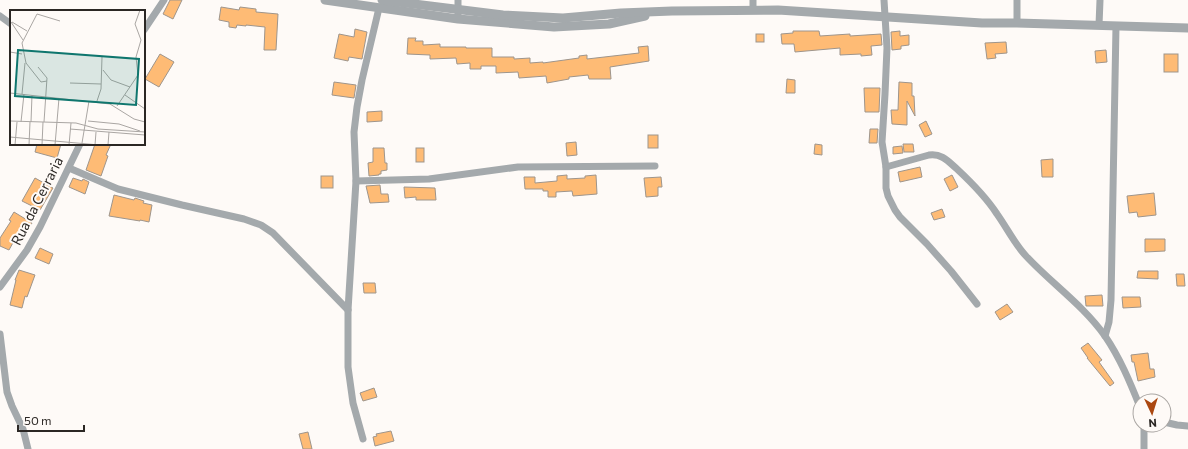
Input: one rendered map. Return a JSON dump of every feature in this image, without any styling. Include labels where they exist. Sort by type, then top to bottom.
[{"type":"street","points":[[145,28],[164,0]]},
{"type":"street","points":[[325,0],[380,4],[458,14],[563,18],[753,5],[778,10],[982,23],[1188,28]]},
{"type":"street","points":[[458,0],[458,14]]},
{"type":"street","points":[[884,0],[887,48],[886,94],[882,142],[886,167],[886,188],[888,196],[895,210],[952,271],[977,304]]},
{"type":"street","points":[[1017,0],[1017,23]]},
{"type":"street","points":[[1099,26],[1100,0]]},
{"type":"street","points":[[363,439],[353,403],[348,367],[348,310],[356,181],[354,132],[357,106],[380,4]]},
{"type":"street","points":[[0,16],[10,23]]},
{"type":"street","points":[[1105,336],[1110,312],[1112,285],[1116,26]]},
{"type":"street","name":"Rua da Cerraria","points":[[0,287],[27,250],[40,227],[80,145]]},
{"type":"street","points":[[886,167],[936,154],[944,157],[974,184],[986,198],[1018,248],[1085,312],[1105,336],[1121,361],[1134,393]]},
{"type":"street","points":[[356,181],[429,179],[518,167],[655,166]]},
{"type":"street","points":[[69,168],[118,189],[244,219],[261,225],[274,233],[348,310]]},
{"type":"street","points":[[0,334],[7,392],[22,429],[28,449]]},
{"type":"street","points":[[1172,423],[1188,426]]},
{"type":"street","points":[[1144,433],[1144,449]]},
{"type":"building","points":[[170,0],[182,0],[173,19],[163,14]]},
{"type":"building","points":[[221,7],[239,10],[240,7],[256,9],[256,12],[278,14],[276,50],[264,50],[265,27],[237,25],[236,28],[229,27],[229,22],[219,20]]},
{"type":"building","points":[[355,29],[367,32],[362,59],[349,57],[348,61],[334,58],[339,34],[354,37]]},
{"type":"building","points":[[793,31],[819,31],[820,36],[881,34],[882,45],[871,46],[872,55],[861,56],[861,54],[840,55],[840,48],[795,52],[794,44],[782,44],[781,34],[793,33]]},
{"type":"building","points":[[900,31],[900,36],[909,35],[909,45],[901,46],[901,49],[892,50],[891,32]]},
{"type":"building","points":[[756,34],[764,34],[764,42],[756,42]]},
{"type":"building","points":[[408,38],[416,38],[415,41],[423,41],[423,45],[440,44],[440,47],[492,48],[492,57],[514,57],[514,59],[530,58],[530,63],[543,63],[579,58],[579,56],[587,55],[587,59],[639,53],[638,47],[648,46],[649,61],[610,67],[611,79],[589,79],[588,75],[569,77],[569,79],[547,83],[546,76],[519,78],[518,72],[496,73],[496,66],[481,66],[481,69],[470,69],[470,63],[457,64],[456,58],[430,59],[430,55],[407,54]]},
{"type":"building","points":[[1006,42],[1007,53],[995,54],[996,58],[987,59],[985,43]]},
{"type":"building","points":[[1106,50],[1107,62],[1096,63],[1095,51]]},
{"type":"building","points":[[160,54],[174,62],[159,87],[145,79]]},
{"type":"building","points":[[1164,54],[1178,54],[1178,72],[1164,72]]},
{"type":"building","points":[[787,79],[795,80],[795,93],[786,93]]},
{"type":"building","points":[[334,82],[356,85],[354,98],[332,95]]},
{"type":"building","points":[[899,82],[912,83],[915,116],[907,101],[907,125],[892,124],[891,110],[898,110]]},
{"type":"building","points":[[864,88],[880,88],[879,112],[865,112]]},
{"type":"building","points":[[382,111],[382,121],[367,122],[367,112]]},
{"type":"building","points":[[926,121],[932,134],[925,137],[919,125]]},
{"type":"building","points":[[870,129],[878,129],[877,143],[869,143]]},
{"type":"building","points":[[648,135],[658,135],[658,148],[648,148]]},
{"type":"building","points":[[576,142],[577,155],[567,156],[566,143]]},
{"type":"building","points":[[815,144],[822,145],[822,155],[814,154]]},
{"type":"building","points":[[903,144],[913,144],[914,152],[904,152]]},
{"type":"building","points":[[37,145],[61,145],[57,158],[35,152]]},
{"type":"building","points":[[95,145],[111,145],[106,155],[108,156],[101,176],[86,170]]},
{"type":"building","points":[[902,146],[903,153],[893,154],[893,147]]},
{"type":"building","points":[[373,148],[384,148],[387,170],[381,171],[381,174],[379,175],[369,176],[368,163],[373,162]]},
{"type":"building","points":[[416,148],[424,148],[424,162],[416,162]]},
{"type":"building","points":[[1053,159],[1053,177],[1042,177],[1041,160]]},
{"type":"building","points":[[920,167],[922,177],[900,182],[898,172]]},
{"type":"building","points":[[567,175],[567,179],[585,178],[585,176],[596,175],[597,194],[573,196],[572,191],[556,192],[556,197],[548,197],[548,191],[543,191],[543,189],[525,189],[524,177],[535,177],[535,183],[557,181],[557,176]]},
{"type":"building","points":[[952,175],[958,187],[950,191],[944,179]]},
{"type":"building","points":[[321,176],[333,176],[333,188],[321,188]]},
{"type":"building","points":[[661,177],[662,187],[658,187],[658,196],[646,197],[644,178]]},
{"type":"building","points":[[35,178],[53,188],[40,210],[22,201]]},
{"type":"building","points":[[73,178],[82,181],[83,179],[89,182],[85,194],[69,187]]},
{"type":"building","points":[[380,185],[381,194],[388,194],[389,202],[370,203],[366,186]]},
{"type":"building","points":[[404,187],[435,188],[436,200],[416,200],[416,197],[405,198]]},
{"type":"building","points":[[1154,193],[1156,215],[1138,217],[1137,212],[1129,213],[1127,196]]},
{"type":"building","points":[[114,195],[134,200],[135,198],[144,201],[143,203],[152,205],[149,222],[109,216]]},
{"type":"building","points":[[942,209],[945,217],[934,220],[931,213]]},
{"type":"building","points":[[14,212],[32,223],[20,242],[15,239],[9,250],[0,246],[0,238],[11,221],[9,220]]},
{"type":"building","points":[[1145,239],[1165,239],[1165,251],[1145,252]]},
{"type":"building","points":[[40,248],[53,254],[49,264],[35,258]]},
{"type":"building","points":[[19,270],[35,275],[27,297],[25,296],[22,308],[10,305],[15,280]]},
{"type":"building","points":[[1138,271],[1158,271],[1158,279],[1137,278]]},
{"type":"building","points":[[1176,274],[1184,274],[1185,286],[1177,286]]},
{"type":"building","points":[[363,283],[375,283],[376,293],[364,293]]},
{"type":"building","points":[[1102,295],[1103,306],[1086,306],[1085,296]]},
{"type":"building","points":[[1122,297],[1140,297],[1141,307],[1123,308]]},
{"type":"building","points":[[1007,304],[1013,312],[1000,320],[995,312]]},
{"type":"building","points":[[1088,343],[1102,360],[1099,362],[1114,383],[1110,386],[1087,358],[1081,348]]},
{"type":"building","points":[[1148,353],[1150,369],[1154,369],[1155,377],[1138,381],[1131,355]]},
{"type":"building","points":[[374,388],[377,397],[363,401],[360,393]]},
{"type":"building","points":[[391,431],[394,441],[375,446],[373,437],[377,436],[376,434]]},
{"type":"building","points":[[308,432],[312,449],[303,449],[299,434]]}]
